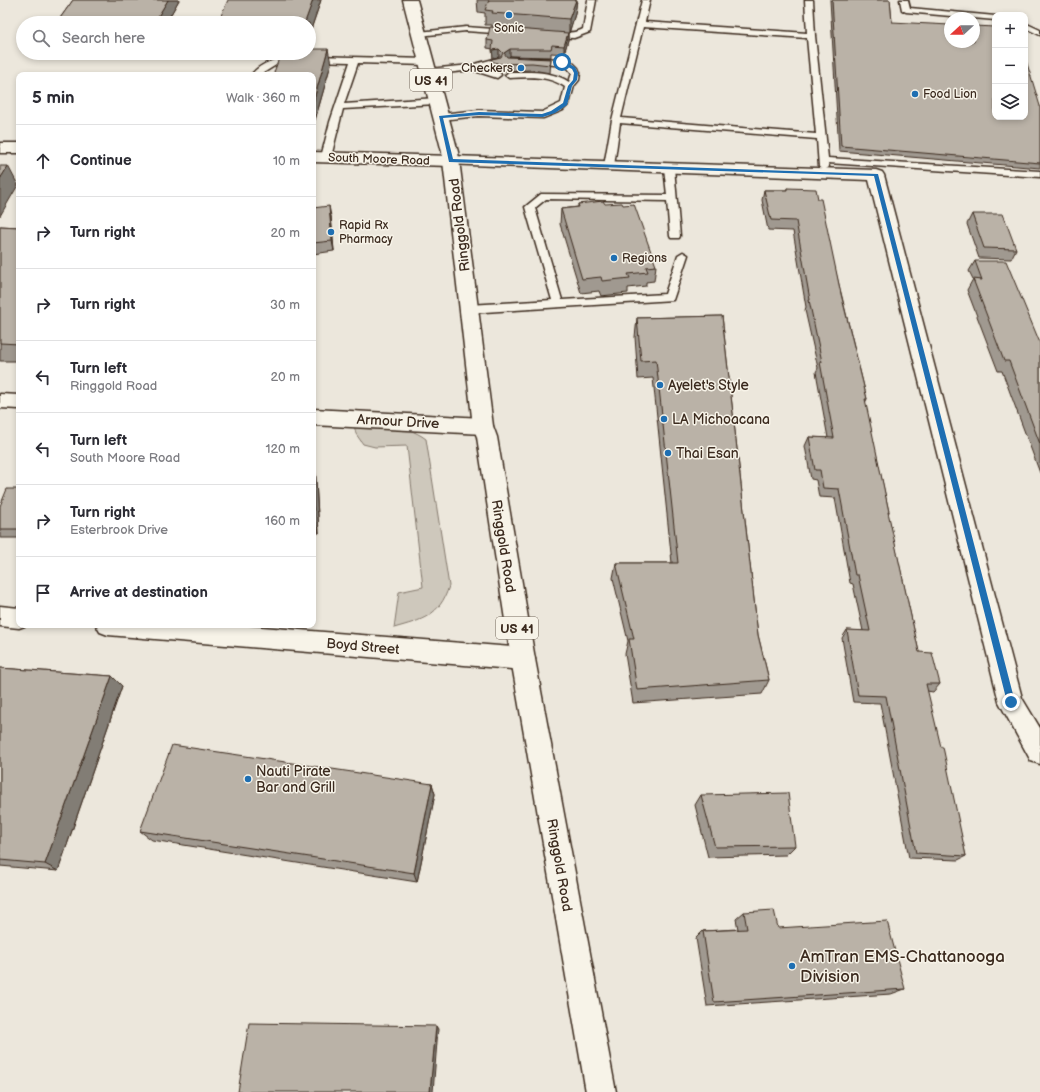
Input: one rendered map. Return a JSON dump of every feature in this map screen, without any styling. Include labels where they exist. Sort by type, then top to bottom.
[{"type":"street","name":"Ringgold Road","points":[[410,0],[437,101],[451,161],[483,426],[487,437],[523,659],[601,1092]]},
{"type":"street","points":[[0,148],[16,148]]},
{"type":"street","name":"South Moore Road","points":[[319,157],[669,168],[824,166],[876,175],[1011,702],[1040,752]]},
{"type":"street","points":[[0,402],[16,402]]},
{"type":"street","name":"Armour Drive","points":[[316,417],[483,426]]},
{"type":"street","points":[[0,616],[16,618]]},
{"type":"street","name":"Boyd Street","points":[[145,628],[523,659]]},
{"type":"lane","points":[[538,34],[569,37],[587,30],[592,0]]},
{"type":"lane","points":[[609,166],[616,120],[646,0]]},
{"type":"lane","points":[[809,0],[811,36],[824,166],[1040,174]]},
{"type":"lane","points":[[904,0],[906,10],[992,18]]},
{"type":"lane","points":[[640,24],[811,36]]},
{"type":"lane","points":[[1028,27],[1040,33]]},
{"type":"lane","points":[[419,34],[466,29],[514,32]]},
{"type":"lane","points":[[316,59],[355,60],[428,67],[471,68],[497,75]]},
{"type":"lane","points":[[258,72],[264,66],[282,60]]},
{"type":"lane","points":[[319,157],[339,107],[355,60]]},
{"type":"lane","points":[[471,68],[498,61]]},
{"type":"lane","points":[[441,117],[479,113],[543,115],[560,108],[565,104],[570,86],[575,80],[576,73],[574,68],[569,64],[562,62],[525,61]]},
{"type":"lane","points":[[509,75],[552,77],[562,79],[570,86]]},
{"type":"lane","points":[[339,107],[437,101]]},
{"type":"lane","points":[[616,120],[822,137]]},
{"type":"lane","points":[[669,168],[675,236]]},
{"type":"lane","points":[[558,303],[530,207],[544,196],[672,198]]},
{"type":"lane","points":[[469,309],[669,297],[683,255]]},
{"type":"shaded area","points":[[354,425],[392,426],[409,430],[426,439],[449,586],[441,604],[429,615],[394,628],[399,592],[423,587],[407,446],[375,447],[363,444],[356,434]]},
{"type":"building","points":[[73,0],[168,0],[158,16],[62,16]]},
{"type":"building","points":[[228,0],[313,0],[307,16],[221,16]]},
{"type":"building","points":[[489,0],[576,0],[569,19],[492,13],[493,11],[485,10]]},
{"type":"building","name":"Food Lion","points":[[832,0],[890,0],[892,22],[944,25],[944,48],[980,48],[980,26],[992,27],[992,120],[1028,120],[1028,67],[1040,106],[1040,163],[841,146]]},
{"type":"building","points":[[490,27],[568,33],[564,46],[552,45],[551,49],[510,49],[504,53],[507,57],[551,59],[550,65],[532,63],[500,64],[491,61],[492,59],[501,57],[503,53],[499,49],[492,50],[493,41],[487,40]]},
{"type":"building","points":[[316,49],[328,49],[316,92],[316,72],[274,72],[278,60],[316,60]]},
{"type":"building","points":[[0,166],[8,166],[0,179]]},
{"type":"building","points":[[787,188],[816,189],[818,199],[821,199],[841,294],[867,399],[865,399],[888,512],[919,652],[932,653],[940,684],[926,684],[941,747],[943,747],[966,856],[916,853],[886,696],[858,695],[847,630],[870,631],[858,575],[855,575],[839,489],[823,488],[820,470],[815,470],[809,437],[834,438],[820,362],[822,362],[809,300],[796,221],[771,220],[764,190],[787,190]]},
{"type":"building","name":"Regions","points":[[603,201],[605,204],[634,204],[656,266],[646,267],[648,272],[628,274],[630,278],[602,281],[601,277],[582,279],[561,209],[579,207],[578,204]]},
{"type":"building","points":[[329,206],[332,241],[316,243],[316,208]]},
{"type":"building","points":[[972,214],[1003,214],[1016,249],[984,248]]},
{"type":"building","points":[[0,226],[16,227],[16,344],[0,343]]},
{"type":"building","points":[[975,261],[1006,261],[1040,343],[1040,444],[1009,361],[1004,361],[973,279],[982,280]]},
{"type":"building","points":[[722,316],[758,635],[769,680],[637,690],[629,639],[634,639],[616,563],[678,563],[656,360],[641,361],[637,318]]},
{"type":"building","points":[[7,489],[16,489],[16,529],[0,529],[0,506]]},
{"type":"building","points":[[0,668],[112,676],[45,864],[0,860]]},
{"type":"building","points":[[172,745],[432,784],[414,873],[140,831]]},
{"type":"building","points":[[788,793],[795,846],[715,847],[701,795]]},
{"type":"building","name":"AmTran EMS-Chattanooga Division","points":[[774,910],[778,928],[887,921],[905,989],[714,1002],[703,931],[747,929],[744,912]]},
{"type":"building","points":[[249,1023],[436,1026],[430,1092],[238,1092]]},
{"type":"place","name":"Sonic","points":[[509,15]]},
{"type":"place","name":"Checkers","points":[[521,68]]},
{"type":"place","name":"Food Lion","points":[[915,94]]},
{"type":"place","name":"Rapid Rx Pharmacy","points":[[331,232]]},
{"type":"place","name":"Regions","points":[[614,258]]},
{"type":"place","name":"Ayelet's Style","points":[[660,385]]},
{"type":"place","name":"LA Michoacana","points":[[664,419]]},
{"type":"place","name":"Thai Esan","points":[[668,453]]},
{"type":"place","name":"Nauti Pirate Bar and Grill","points":[[248,779]]},
{"type":"place","name":"AmTran EMS-Chattanooga Division","points":[[792,966]]},
{"type":"route","points":[[562,62],[569,64],[574,68],[576,73],[575,80],[570,86],[568,98],[565,104],[553,112],[543,115],[479,113],[441,117],[451,161],[876,175],[1011,702]]}]
